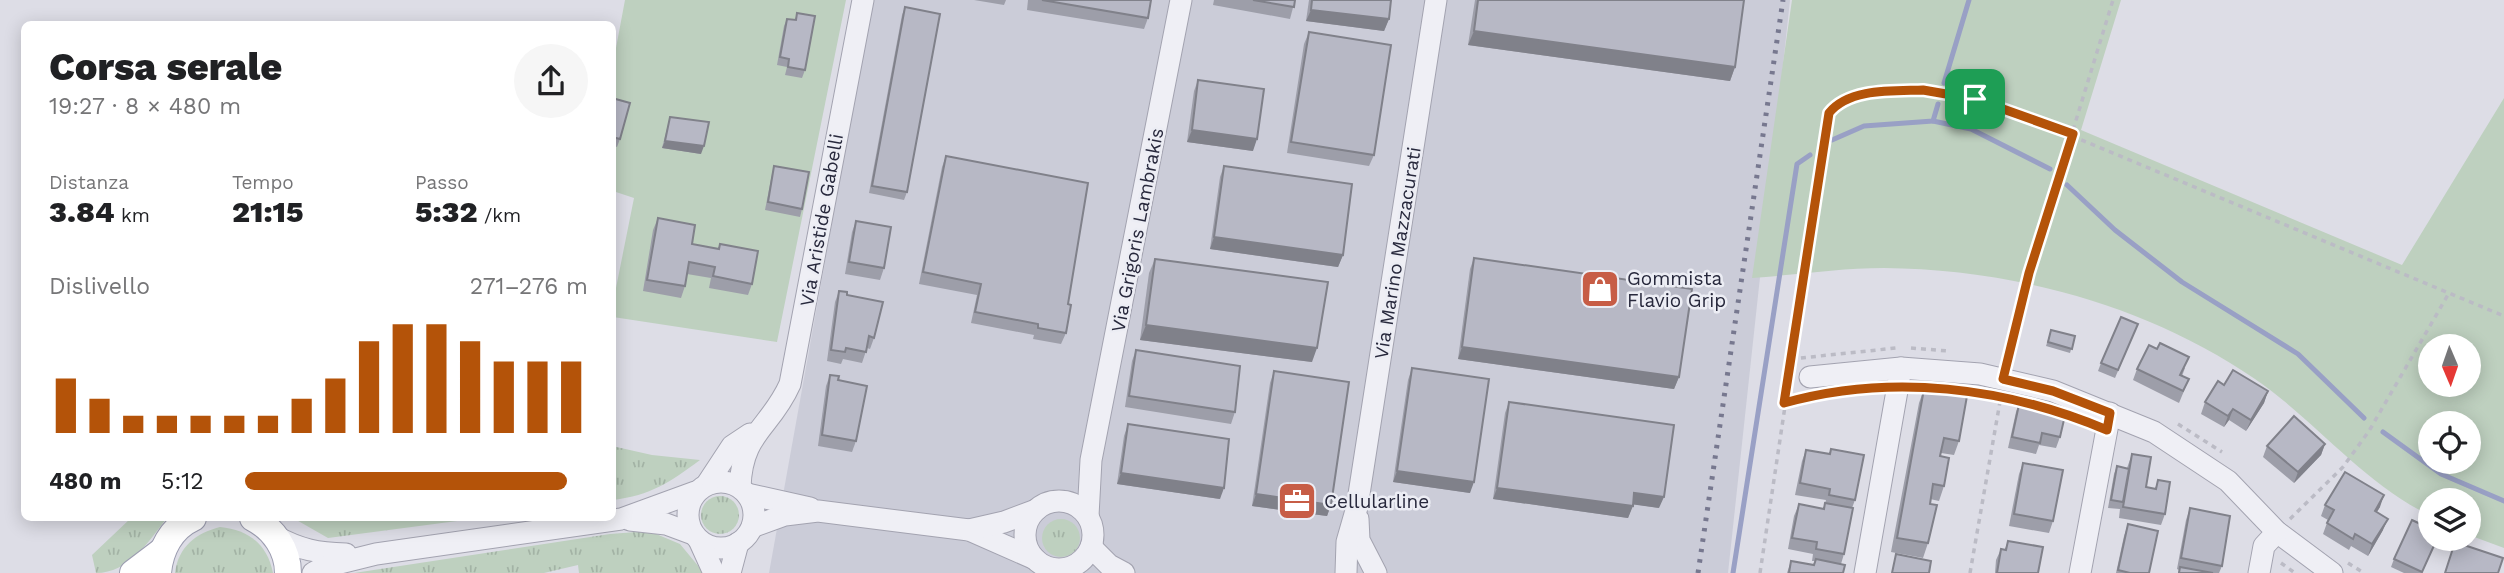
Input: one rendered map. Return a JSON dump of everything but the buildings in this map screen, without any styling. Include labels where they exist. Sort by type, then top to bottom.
[{"type":"main road","points":[[133,573],[160,562],[172,534],[189,521]]},
{"type":"main road","points":[[257,521],[275,536],[284,550],[288,573]]},
{"type":"street","name":"Via Aristide Gabelli","points":[[701,488],[733,446],[770,419],[790,384],[863,0]]},
{"type":"street","name":"Via Grigoris Lambrakis","points":[[1088,516],[1091,460],[1181,0]]},
{"type":"street","name":"Via Marino Mazzacurati","points":[[1346,573],[1347,542],[1357,507],[1436,0]]},
{"type":"street","points":[[1865,573],[1900,368]]},
{"type":"street","points":[[1811,386],[1900,368],[1980,374],[1998,391],[2053,391],[2154,432],[2228,481],[2270,539],[2332,573]]},
{"type":"street","points":[[2080,573],[2110,413]]},
{"type":"street","name":"Via Aristide Gabelli","points":[[743,490],[743,457],[758,430]]},
{"type":"street","name":"Via Grigoris Lambrakis","points":[[1061,501],[1091,460]]},
{"type":"street","points":[[616,520],[701,488],[729,482],[743,490],[818,511],[969,530],[1049,567],[1071,570],[1091,547],[1093,537],[1088,516],[1071,503],[1061,501],[1004,522],[969,530]]},
{"type":"street","points":[[701,488],[687,513],[714,573]]},
{"type":"street","points":[[743,490],[754,510],[752,527]]},
{"type":"street","name":"Via Marino Mazzacurati","points":[[1357,507],[1359,540],[1376,573]]},
{"type":"street","points":[[1035,559],[1026,539],[1026,529],[1037,510]]},
{"type":"street","points":[[730,573],[738,543],[752,527],[785,516],[818,511]]},
{"type":"street","points":[[621,519],[666,524],[718,548],[738,543]]},
{"type":"street","points":[[313,573],[324,567],[376,554],[607,521]]},
{"type":"street","points":[[275,536],[297,548],[318,553],[376,554]]},
{"type":"street","points":[[2259,573],[2270,539]]},
{"type":"street","points":[[1091,547],[1109,565],[1124,573]]},
{"type":"path","points":[[1970,573],[1998,391],[2029,273],[2113,0]]},
{"type":"path","points":[[1760,573],[1829,113],[1838,103],[1880,91],[1923,90],[1975,99],[2072,135],[2504,316]]},
{"type":"path","points":[[2295,573],[2270,539],[2343,467],[2369,431],[2449,293]]},
{"type":"path","points":[[1784,403],[1811,386]]},
{"type":"path","points":[[1998,391],[2013,400]]},
{"type":"shaded area","points":[[872,0],[1790,0],[1728,573],[769,573]]},
{"type":"green space","points":[[625,0],[846,0],[777,342],[616,317],[616,288],[634,198],[616,192],[616,48]]},
{"type":"green space","points":[[1792,0],[2121,0],[2081,130],[2402,265],[2504,98],[2504,548],[2481,539],[2481,488],[2418,488],[2418,509],[2383,487],[2299,413],[2255,379],[2214,353],[2125,312],[2030,284],[1981,276],[1884,268],[1752,278]]},
{"type":"green space","points":[[616,447],[652,455],[700,460],[659,487],[616,499]]},
{"type":"green space","points":[[720,496],[734,501],[739,515],[734,529],[720,534],[706,529],[701,515],[706,501]]},
{"type":"green space","points":[[1061,519],[1075,524],[1080,538],[1075,552],[1061,557],[1047,552],[1042,538],[1047,524]]},
{"type":"green space","points":[[128,521],[165,521],[145,546],[118,568],[96,573],[92,555]]},
{"type":"green space","points":[[298,521],[457,521],[328,538]]},
{"type":"green space","points":[[220,527],[240,531],[255,540],[266,554],[273,573],[175,573],[180,556],[190,542],[203,533]]},
{"type":"green space","points":[[649,531],[680,544],[704,573],[579,573],[578,565],[544,573],[354,573],[610,534]]},
{"type":"waterway","points":[[1944,83],[1969,0]]},
{"type":"waterway","points":[[1832,140],[1864,126],[1933,121],[1938,104]]},
{"type":"waterway","points":[[1933,121],[1971,129],[2050,169]]},
{"type":"waterway","points":[[1733,573],[1797,164],[1810,155]]},
{"type":"waterway","points":[[2067,185],[2115,230],[2182,282],[2298,354],[2364,418]]},
{"type":"waterway","points":[[2383,432],[2441,474],[2504,501]]},
{"type":"railway","points":[[1698,573],[1783,0]]},
{"type":"place","name":"Gommista Flavio Grip","points":[[1600,289]]},
{"type":"place","name":"Cellularline","points":[[1297,501]]},
{"type":"route","points":[[1923,90],[1975,99],[2073,134],[2029,273],[2003,379],[2053,391],[2110,413],[2107,430],[2086,421],[2001,397],[1921,387],[1844,389],[1784,403],[1829,113],[1838,103],[1880,91],[1923,90]]}]
